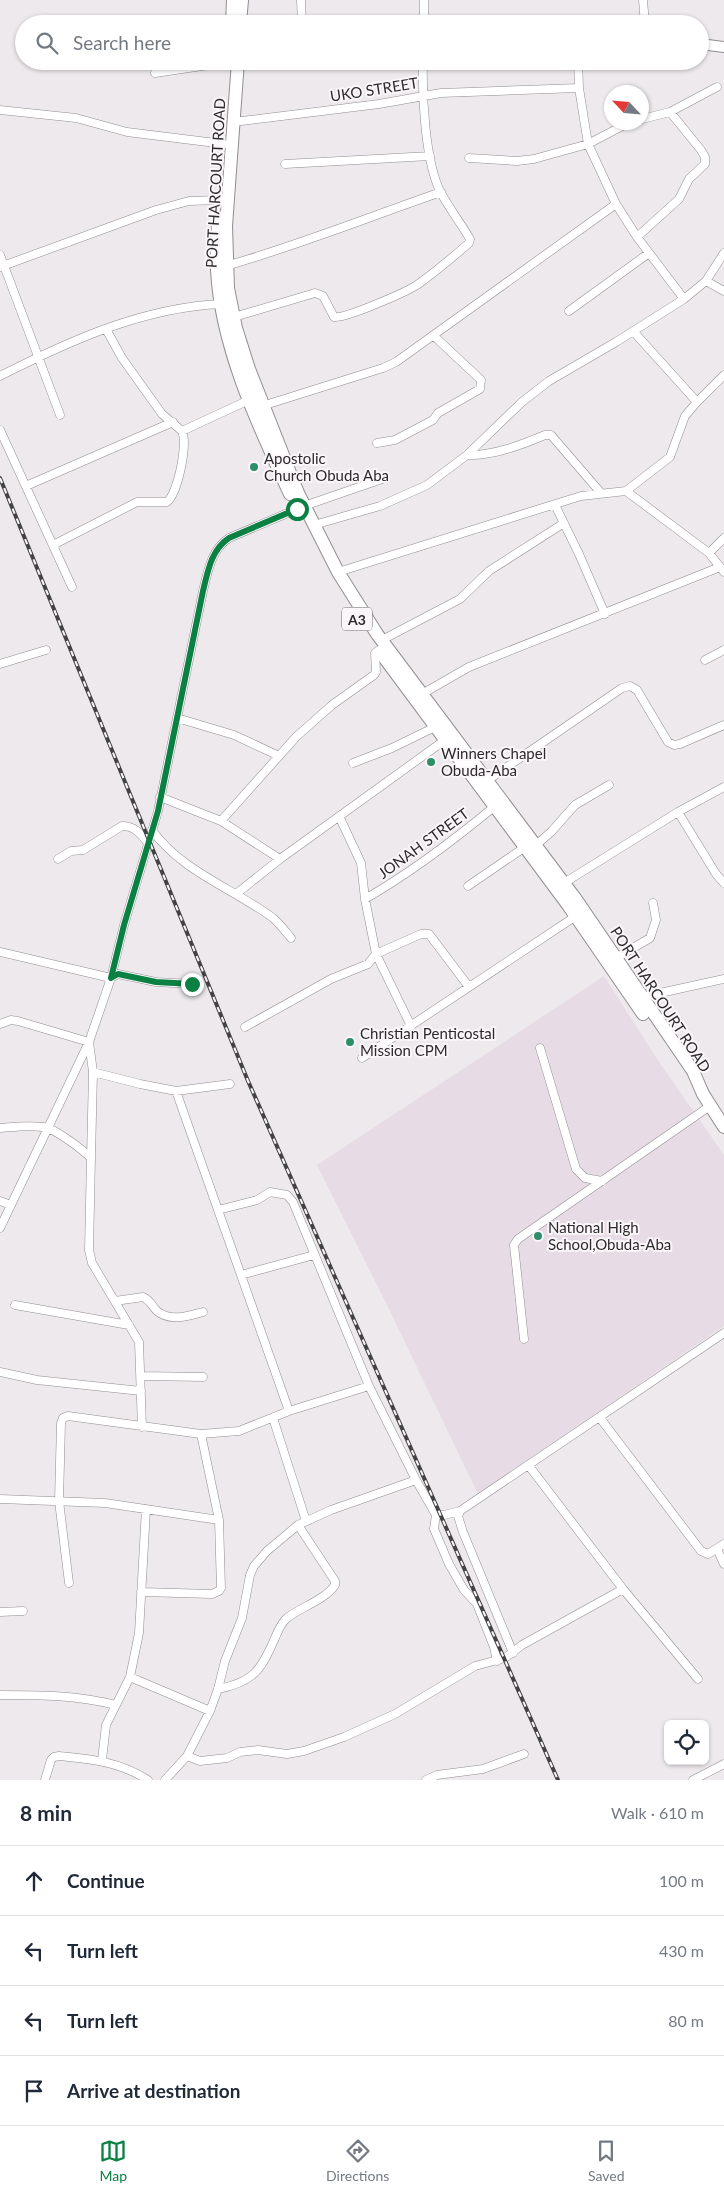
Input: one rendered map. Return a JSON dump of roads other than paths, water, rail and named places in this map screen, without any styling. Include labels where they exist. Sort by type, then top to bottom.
[{"type":"highway","points":[[232,15],[233,0]]},
{"type":"highway","points":[[241,15],[242,0]]},
{"type":"highway","name":"PORT HARCOURT ROAD","points":[[228,70],[217,270],[230,343],[249,400],[346,602],[422,694],[488,780],[576,916],[686,1075],[703,1094]]},
{"type":"highway","name":"PORT HARCOURT ROAD","points":[[237,70],[226,226],[226,266],[234,317],[245,357],[300,507],[314,525],[321,548],[338,572],[380,645],[435,727],[495,806],[564,883],[693,1071],[703,1094]]},
{"type":"highway","name":"A3","points":[[703,1094],[724,1126]]},
{"type":"street","points":[[301,0],[302,15]]},
{"type":"street","points":[[424,0],[424,15]]},
{"type":"street","points":[[643,0],[644,15]]},
{"type":"street","points":[[709,45],[724,47]]},
{"type":"street","points":[[155,73],[174,70]]},
{"type":"street","points":[[234,317],[314,292],[323,296],[334,317],[338,318],[360,311],[415,286],[470,241],[440,192],[430,156],[422,96],[423,70]]},
{"type":"street","points":[[578,70],[579,88],[588,144],[616,204],[637,237],[684,299]]},
{"type":"street","points":[[649,117],[670,112],[717,87]]},
{"type":"street","name":"UKO STREET","points":[[233,122],[379,104],[441,92],[579,88]]},
{"type":"street","points":[[0,110],[76,118],[127,132],[224,144]]},
{"type":"street","points":[[637,237],[679,198],[689,179],[705,164],[705,157],[701,150],[670,112]]},
{"type":"street","points":[[469,158],[517,161],[534,159],[588,144],[615,130]]},
{"type":"street","points":[[285,164],[430,156]]},
{"type":"street","points":[[226,266],[286,248],[440,192]]},
{"type":"street","points":[[2,266],[156,210],[189,201],[220,200]]},
{"type":"street","points":[[262,406],[383,368],[408,355],[616,204]]},
{"type":"street","points":[[569,311],[649,253]]},
{"type":"street","points":[[314,525],[380,506],[427,485],[467,455],[522,402],[549,381],[684,299],[706,281],[724,253]]},
{"type":"street","points":[[0,255],[2,266],[60,415]]},
{"type":"street","points":[[706,281],[724,292]]},
{"type":"street","points":[[0,376],[38,357],[106,329],[144,316],[202,305],[222,304]]},
{"type":"street","points":[[53,545],[137,502],[160,503],[170,499],[174,493],[184,450],[182,431],[162,414],[122,358],[106,329]]},
{"type":"street","points":[[633,331],[697,402]]},
{"type":"street","points":[[377,443],[395,440],[433,420],[438,413],[480,389],[482,380],[434,336]]},
{"type":"street","points":[[338,572],[581,496],[626,491],[670,457],[682,422],[697,402],[724,375]]},
{"type":"street","points":[[182,431],[249,400]]},
{"type":"street","points":[[26,486],[173,422]]},
{"type":"street","points":[[0,430],[72,586]]},
{"type":"street","points":[[467,455],[497,452],[545,435],[551,435],[557,439],[601,493]]},
{"type":"street","points":[[0,1228],[89,1042],[111,978],[160,797],[211,558],[222,543],[229,538],[300,507],[384,478]]},
{"type":"street","points":[[422,694],[468,667],[722,570],[709,553],[626,491]]},
{"type":"street","points":[[555,505],[605,614]]},
{"type":"street","points":[[221,821],[296,737],[332,705],[374,675],[376,672],[375,653],[380,645],[460,599],[489,571],[564,523]]},
{"type":"street","points":[[709,553],[724,538]]},
{"type":"street","points":[[0,664],[46,650]]},
{"type":"street","points":[[705,660],[724,650]]},
{"type":"street","points":[[488,780],[622,688],[630,686],[637,690],[668,742],[674,745],[724,725]]},
{"type":"street","points":[[177,718],[234,735],[279,756]]},
{"type":"street","points":[[353,763],[392,748],[435,727]]},
{"type":"street","points":[[236,894],[280,859],[446,740]]},
{"type":"street","points":[[468,886],[551,832],[575,805],[609,785]]},
{"type":"street","points":[[564,883],[678,812],[724,787]]},
{"type":"street","points":[[160,797],[221,821],[280,859]]},
{"type":"street","name":"JONAH STREET","points":[[365,899],[397,881],[451,843],[495,806]]},
{"type":"street","points":[[678,812],[716,874],[724,883]]},
{"type":"street","points":[[340,816],[359,858],[376,954],[411,1026]]},
{"type":"street","points":[[58,859],[71,851],[83,850],[122,826],[132,827],[148,842]]},
{"type":"street","points":[[152,830],[159,840],[182,860],[274,919],[291,938]]},
{"type":"street","points":[[616,958],[650,938],[656,920],[653,904]]},
{"type":"street","points":[[362,1058],[576,916]]},
{"type":"street","points":[[245,1027],[331,979],[368,964],[376,954],[426,933],[432,938],[469,987]]},
{"type":"street","points":[[0,952],[111,978],[118,974],[156,982],[192,984]]},
{"type":"street","points":[[642,997],[723,980]]},
{"type":"street","points":[[0,1024],[11,1020],[18,1021],[89,1042]]},
{"type":"street","points":[[89,1042],[92,1072],[89,1250],[92,1263],[139,1342],[142,1376],[142,1427]]},
{"type":"street","points":[[540,1048],[576,1169],[585,1178],[602,1181]]},
{"type":"street","points":[[92,1072],[176,1091],[230,1084]]},
{"type":"street","points":[[176,1091],[289,1411]]},
{"type":"street","points":[[524,1339],[514,1246],[518,1239],[710,1106]]},
{"type":"street","points":[[0,1128],[29,1126],[48,1128],[80,1148],[91,1158]]},
{"type":"street","points":[[218,1210],[257,1200],[270,1192],[287,1196],[298,1210],[314,1255],[369,1386],[416,1480],[436,1515],[434,1529],[449,1564],[464,1590],[477,1604],[494,1647],[497,1661]]},
{"type":"street","points":[[0,1200],[11,1205]]},
{"type":"street","points":[[241,1275],[314,1255]]},
{"type":"street","points":[[115,1301],[143,1297],[157,1311],[167,1316],[183,1318],[203,1312]]},
{"type":"street","points":[[15,1305],[129,1325]]},
{"type":"street","points":[[436,1515],[444,1516],[460,1511],[530,1466],[724,1333]]},
{"type":"street","points":[[0,1372],[37,1380],[141,1391]]},
{"type":"street","points":[[142,1376],[204,1377]]},
{"type":"street","points":[[69,1583],[59,1500],[61,1423],[63,1418],[68,1416],[201,1434],[226,1434],[239,1431],[289,1411],[369,1386]]},
{"type":"street","points":[[273,1418],[306,1521]]},
{"type":"street","points":[[600,1418],[701,1550],[708,1554],[720,1546],[724,1564]]},
{"type":"street","points":[[141,1592],[212,1594],[221,1588],[219,1520],[201,1434]]},
{"type":"street","points":[[530,1466],[623,1589],[698,1679]]},
{"type":"street","points":[[165,1780],[187,1756],[210,1711],[225,1661],[242,1618],[247,1588],[254,1566],[267,1551],[298,1525],[331,1510],[416,1480]]},
{"type":"street","points":[[0,1499],[105,1503],[219,1520]]},
{"type":"street","points":[[102,1760],[106,1725],[130,1678],[138,1633],[146,1509]]},
{"type":"street","points":[[460,1511],[458,1516],[463,1532],[512,1653]]},
{"type":"street","points":[[218,1689],[242,1683],[258,1672],[285,1620],[328,1592],[334,1585],[334,1581],[298,1525]]},
{"type":"street","points":[[187,1756],[200,1761],[227,1758],[240,1752],[258,1750],[287,1754],[304,1751],[395,1714],[475,1666],[497,1661],[623,1589]]},
{"type":"street","points":[[0,1612],[23,1611]]},
{"type":"street","points":[[130,1678],[210,1711]]},
{"type":"street","points":[[0,1695],[57,1694],[94,1699],[116,1705]]},
{"type":"street","points":[[426,1780],[437,1775],[483,1769],[524,1754]]},
{"type":"street","points":[[45,1780],[51,1760],[54,1757],[102,1760],[134,1771],[148,1780]]},
{"type":"street","points":[[693,1780],[724,1764]]},
{"type":"railway","points":[[0,478],[248,1081],[558,1780]]},
{"type":"place","name":"Apostolic Church Obuda Aba","points":[[254,467]]},
{"type":"place","name":"Winners Chapel Obuda-Aba","points":[[431,762]]},
{"type":"place","name":"Christian Penticostal Mission CPM","points":[[350,1042]]},
{"type":"place","name":"National High School,Obuda-Aba","points":[[538,1236]]}]
